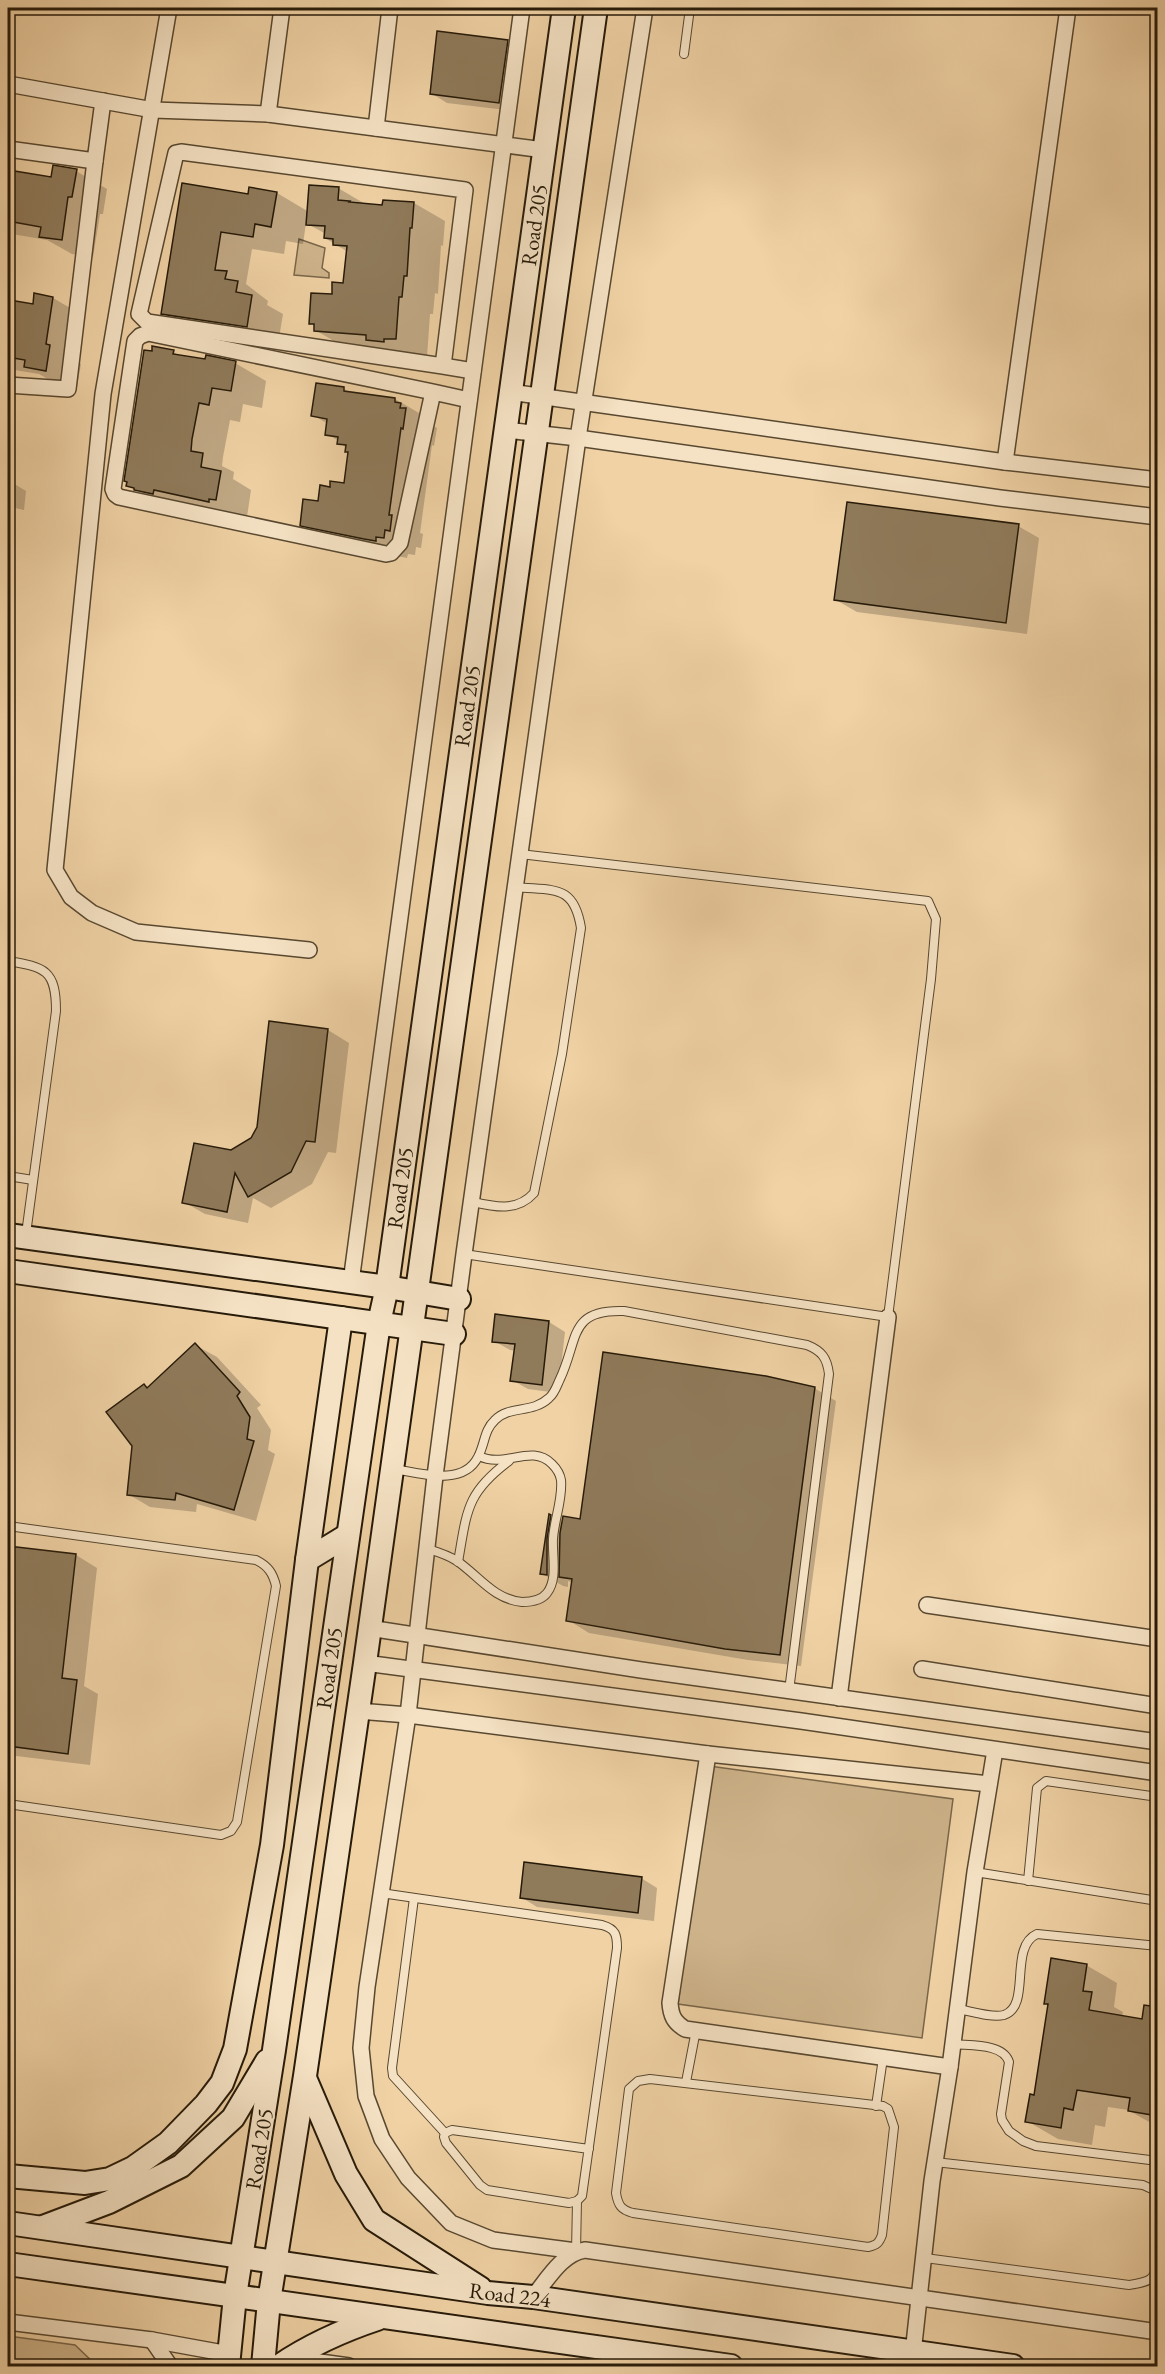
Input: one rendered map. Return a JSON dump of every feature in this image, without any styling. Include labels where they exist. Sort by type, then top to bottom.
[{"type":"main road","name":"Road 205","points":[[228,2360],[235,2296],[274,2050],[379,1323],[387,1287],[564,8]]},
{"type":"main road","name":"Road 205","points":[[263,2367],[269,2301],[305,2076],[365,1663],[410,1328],[418,1292],[596,8]]},
{"type":"main road","points":[[16,1236],[459,1299]]},
{"type":"main road","points":[[8,1271],[454,1334]]},
{"type":"main road","points":[[8,2176],[85,2183],[110,2179],[133,2168],[168,2143],[206,2104],[222,2083],[235,2049],[272,1845],[340,1318]]},
{"type":"main road","points":[[307,1560],[348,1535]]},
{"type":"main road","points":[[42,2228],[109,2202],[181,2166],[233,2118],[274,2050]]},
{"type":"main road","points":[[305,2076],[346,2174],[374,2220],[488,2293]]},
{"type":"main road","name":"Road 224","points":[[8,2223],[242,2255],[275,2262],[488,2293],[533,2297],[913,2360],[1013,2367]]},
{"type":"main road","name":"Road 224","points":[[8,2264],[731,2367]]},
{"type":"main road","points":[[285,2362],[305,2348],[343,2330],[384,2317]]},
{"type":"street","points":[[169,8],[103,394],[55,870],[71,897],[92,913],[136,932],[309,950]]},
{"type":"street","points":[[268,114],[282,8]]},
{"type":"street","points":[[376,128],[390,8]]},
{"type":"street","points":[[351,1282],[522,8]]},
{"type":"street","points":[[576,2252],[493,2240],[451,2223],[408,2178],[382,2139],[366,2096],[361,2048],[367,1987],[414,1670],[435,1476],[520,854],[578,438],[645,8]]},
{"type":"street","points":[[1005,462],[1068,8]]},
{"type":"street","points":[[8,84],[153,110],[268,114],[544,150]]},
{"type":"street","points":[[8,385],[68,389],[103,101]]},
{"type":"street","points":[[8,149],[95,161]]},
{"type":"street","points":[[443,366],[465,190],[176,153],[140,314],[142,319],[147,322],[473,371]]},
{"type":"street","points":[[433,392],[400,543],[391,553],[386,554],[119,497],[113,489],[135,341],[148,333],[433,392],[469,400]]},
{"type":"street","points":[[510,392],[1005,462],[1158,480]]},
{"type":"street","points":[[505,430],[1158,517]]},
{"type":"street","points":[[839,1698],[888,1317]]},
{"type":"street","points":[[927,1605],[1158,1639]]},
{"type":"street","points":[[369,1628],[789,1691],[1158,1742]]},
{"type":"street","points":[[365,1663],[1158,1773]]},
{"type":"street","points":[[922,1669],[1158,1706]]},
{"type":"street","points":[[358,1711],[408,1715],[708,1754],[989,1784]]},
{"type":"street","points":[[913,2360],[935,2162],[950,2067],[975,1872],[995,1750]]},
{"type":"street","points":[[708,1754],[670,2003],[671,2014],[676,2023],[685,2029],[950,2067]]},
{"type":"street","points":[[533,2297],[565,2258],[585,2250],[1158,2332]]},
{"type":"street","points":[[8,2322],[152,2340],[228,2360]]},
{"type":"street","points":[[152,2340],[170,2367]]},
{"type":"street","points":[[285,2362],[349,2367]]},
{"type":"lane","points":[[684,54],[690,8]]},
{"type":"lane","points":[[465,1254],[888,1317],[931,979],[936,919],[928,902],[520,854]]},
{"type":"lane","points":[[473,1202],[494,1207],[515,1207],[527,1201],[534,1193],[562,1054],[581,928],[579,912],[567,895],[558,891],[516,887]]},
{"type":"lane","points":[[8,961],[35,965],[53,980],[56,991],[56,1011],[33,1180],[16,1236]]},
{"type":"lane","points":[[8,1176],[33,1180]]},
{"type":"lane","points":[[391,1468],[435,1476],[459,1474],[471,1468],[479,1456],[487,1429],[496,1418],[509,1411],[528,1410],[541,1405],[552,1396],[566,1366],[577,1329],[589,1317],[603,1310],[624,1311],[819,1349],[828,1361],[830,1374],[789,1691]]},
{"type":"lane","points":[[428,1549],[443,1553],[458,1562],[502,1598],[532,1602],[548,1593],[552,1582],[553,1540],[561,1479],[558,1471],[546,1459],[530,1455],[495,1461],[479,1456]]},
{"type":"lane","points":[[458,1562],[470,1504],[478,1487],[513,1458]]},
{"type":"lane","points":[[8,1526],[256,1560],[274,1575],[276,1586],[237,1822],[231,1831],[221,1835],[8,1804]]},
{"type":"lane","points":[[1028,1881],[1037,1788],[1046,1780],[1158,1797]]},
{"type":"lane","points":[[975,1872],[1158,1901]]},
{"type":"lane","points":[[381,1893],[602,1925],[614,1930],[617,1935],[617,1948],[582,2196],[577,2201],[569,2203],[487,2190],[480,2185],[446,2143],[445,2133],[393,2076],[392,2068],[414,1898]]},
{"type":"lane","points":[[957,2009],[1000,2015],[1009,2012],[1017,1999],[1025,1944],[1037,1934],[1158,1946]]},
{"type":"lane","points":[[686,2082],[696,2030]]},
{"type":"lane","points":[[953,2044],[997,2049],[1007,2057],[1009,2062],[1002,2120],[1009,2131],[1023,2141],[1048,2148],[1158,2161]]},
{"type":"lane","points":[[876,2106],[883,2058]]},
{"type":"lane","points":[[650,2079],[686,2082],[876,2106],[888,2109],[894,2127],[882,2235],[876,2246],[868,2247],[626,2211],[617,2203],[616,2193],[629,2089],[638,2081],[650,2079]]},
{"type":"lane","points":[[445,2133],[452,2130],[589,2149]]},
{"type":"lane","points":[[935,2162],[1143,2185],[1158,2192]]},
{"type":"lane","points":[[576,2252],[577,2201]]},
{"type":"lane","points":[[925,2258],[1129,2284],[1150,2280],[1156,2271],[1158,2260]]},
{"type":"shaded area","points":[[299,239],[325,248],[322,268],[329,273],[329,278],[294,275]]},
{"type":"shaded area","points":[[709,1766],[953,1799],[922,2038],[678,2004]]},
{"type":"shaded area","points":[[8,2336],[75,2345],[97,2366],[8,2366]]},
{"type":"building","points":[[437,31],[508,40],[499,103],[430,94]]},
{"type":"building","points":[[53,165],[77,169],[72,197],[68,197],[62,240],[39,237],[41,227],[8,221],[8,170],[51,177]]},
{"type":"building","points":[[182,183],[248,194],[249,187],[277,192],[271,227],[255,224],[253,237],[221,232],[215,270],[227,271],[225,279],[238,281],[236,292],[252,295],[247,327],[161,314]]},
{"type":"building","points":[[309,185],[339,187],[338,200],[349,202],[382,205],[383,200],[414,202],[407,276],[404,276],[402,297],[399,297],[396,339],[384,339],[384,342],[366,340],[366,335],[314,331],[314,324],[309,324],[311,293],[332,294],[332,282],[343,283],[347,246],[333,245],[333,239],[324,238],[325,226],[306,225]]},
{"type":"building","points":[[34,293],[53,297],[46,344],[50,345],[46,371],[24,367],[25,360],[8,357],[9,300],[33,304]]},
{"type":"building","points":[[152,346],[174,350],[173,354],[205,359],[206,355],[236,361],[231,391],[212,388],[209,405],[199,403],[192,439],[191,451],[203,453],[201,467],[221,471],[216,500],[209,499],[209,502],[154,490],[153,494],[126,486],[127,482],[124,481],[144,350],[152,351]]},
{"type":"building","points":[[316,383],[344,387],[344,391],[395,398],[395,402],[401,403],[400,408],[406,408],[389,515],[392,515],[390,531],[385,530],[384,538],[376,537],[376,541],[300,526],[303,499],[318,501],[320,485],[330,487],[330,481],[344,483],[348,452],[345,452],[346,445],[337,444],[338,437],[325,435],[327,419],[311,416]]},
{"type":"building","points":[[847,502],[1019,524],[1006,623],[834,600]]},
{"type":"building","points":[[269,1021],[328,1029],[315,1142],[306,1141],[291,1172],[248,1197],[235,1173],[227,1212],[182,1203],[194,1143],[231,1150],[251,1138],[257,1127]]},
{"type":"building","points":[[495,1314],[549,1321],[542,1385],[510,1381],[515,1344],[492,1342]]},
{"type":"building","points":[[195,1343],[240,1392],[237,1396],[250,1417],[247,1439],[254,1441],[234,1510],[176,1493],[175,1500],[127,1495],[132,1446],[106,1412],[144,1384],[147,1388]]},
{"type":"building","points":[[603,1352],[766,1376],[815,1387],[780,1655],[725,1649],[566,1621],[572,1579],[559,1577],[560,1533],[563,1516],[580,1519]]},
{"type":"building","points":[[549,1514],[551,1515],[547,1539],[547,1575],[540,1574]]},
{"type":"building","points":[[8,1546],[76,1554],[62,1678],[77,1680],[68,1754],[8,1746],[8,1655],[12,1618],[8,1617]]},
{"type":"building","points":[[524,1862],[642,1877],[638,1913],[520,1898]]},
{"type":"building","points":[[1051,1958],[1087,1964],[1083,1991],[1092,1992],[1089,2010],[1142,2019],[1144,2005],[1158,2007],[1158,2116],[1128,2111],[1130,2098],[1077,2090],[1073,2110],[1064,2108],[1061,2128],[1025,2122],[1030,2094],[1034,2095],[1048,2004],[1044,2004]]}]
